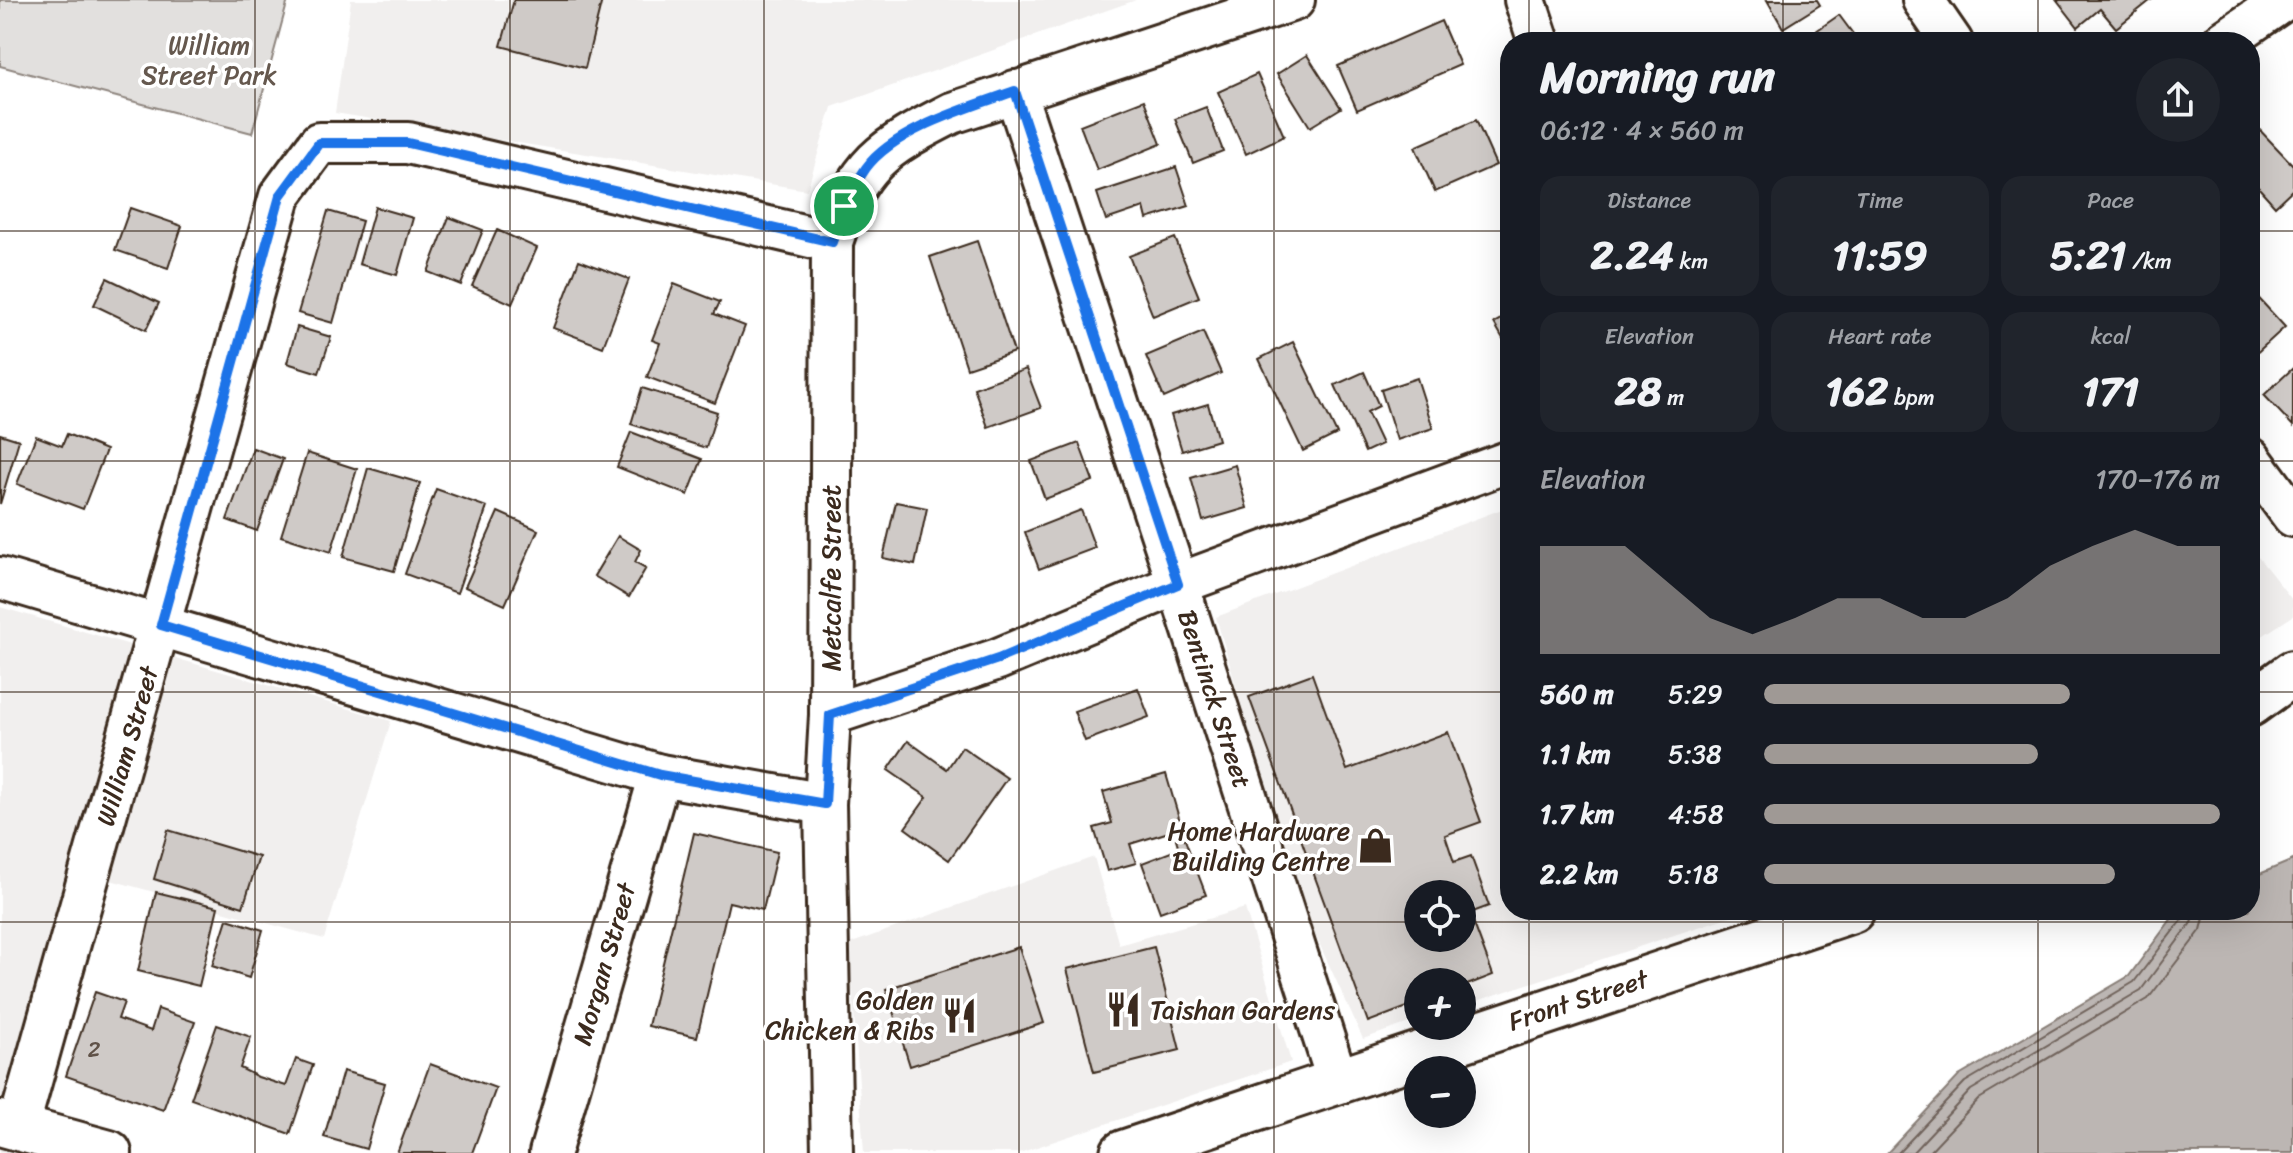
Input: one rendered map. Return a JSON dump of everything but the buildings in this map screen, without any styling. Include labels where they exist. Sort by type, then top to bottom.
[{"type":"main road","points":[[2260,697],[2293,673]]},
{"type":"main road","name":"Front Street","points":[[1123,1153],[1337,1079],[1822,920]]},
{"type":"main road","points":[[9,1125],[109,1153]]},
{"type":"street","name":"Metcalfe Street","points":[[832,1153],[825,804],[830,715],[832,242],[844,206],[868,165],[901,139],[940,119],[1015,91],[1294,0]]},
{"type":"street","points":[[1525,0],[1536,32]]},
{"type":"street","points":[[1923,0],[1945,32]]},
{"type":"street","points":[[2238,32],[2284,0]]},
{"type":"street","name":"Bentinck Street","points":[[1015,91],[1337,1079]]},
{"type":"street","name":"William Street","points":[[9,1125],[161,625],[280,196],[319,143],[408,143],[832,242]]},
{"type":"street","points":[[830,715],[998,659],[1178,584],[1500,465]]},
{"type":"street","points":[[2260,471],[2293,516]]},
{"type":"street","points":[[0,578],[660,775],[825,804]]},
{"type":"street","name":"Morgan Street","points":[[550,1153],[660,775]]},
{"type":"shaded area","points":[[351,0],[1136,0],[832,107],[807,190],[335,113]]},
{"type":"shaded area","points":[[1500,510],[1500,920],[1719,920],[1476,1001],[1476,968],[1404,968],[1404,1025],[1363,1039],[1296,893],[1216,617]]},
{"type":"shaded area","points":[[2260,560],[2293,601],[2293,616],[2260,637]]},
{"type":"shaded area","points":[[0,607],[391,721],[324,939],[107,879],[28,1153],[0,1153]]},
{"type":"shaded area","points":[[1094,857],[1119,945],[1245,908],[1291,1062],[1019,1153],[864,1153],[849,944]]},
{"type":"green space","name":"William Street Park","points":[[0,0],[288,0],[252,133],[0,66]]},
{"type":"water","points":[[2293,860],[2293,1153],[1887,1153],[1959,1076],[2129,976],[2171,920],[2260,920],[2260,874]]},
{"type":"place","name":"Home Hardware Building Centre","points":[[1376,846]]},
{"type":"place","name":"Taishan Gardens","points":[[1124,1010]]},
{"type":"place","name":"Golden Chicken & Ribs","points":[[960,1015]]},
{"type":"route","points":[[1015,91],[1178,584],[998,659],[904,693],[830,715],[825,804],[660,775],[161,625],[280,196],[319,143],[408,143],[832,242],[844,206],[868,165],[901,139],[952,113],[1015,91]]}]
